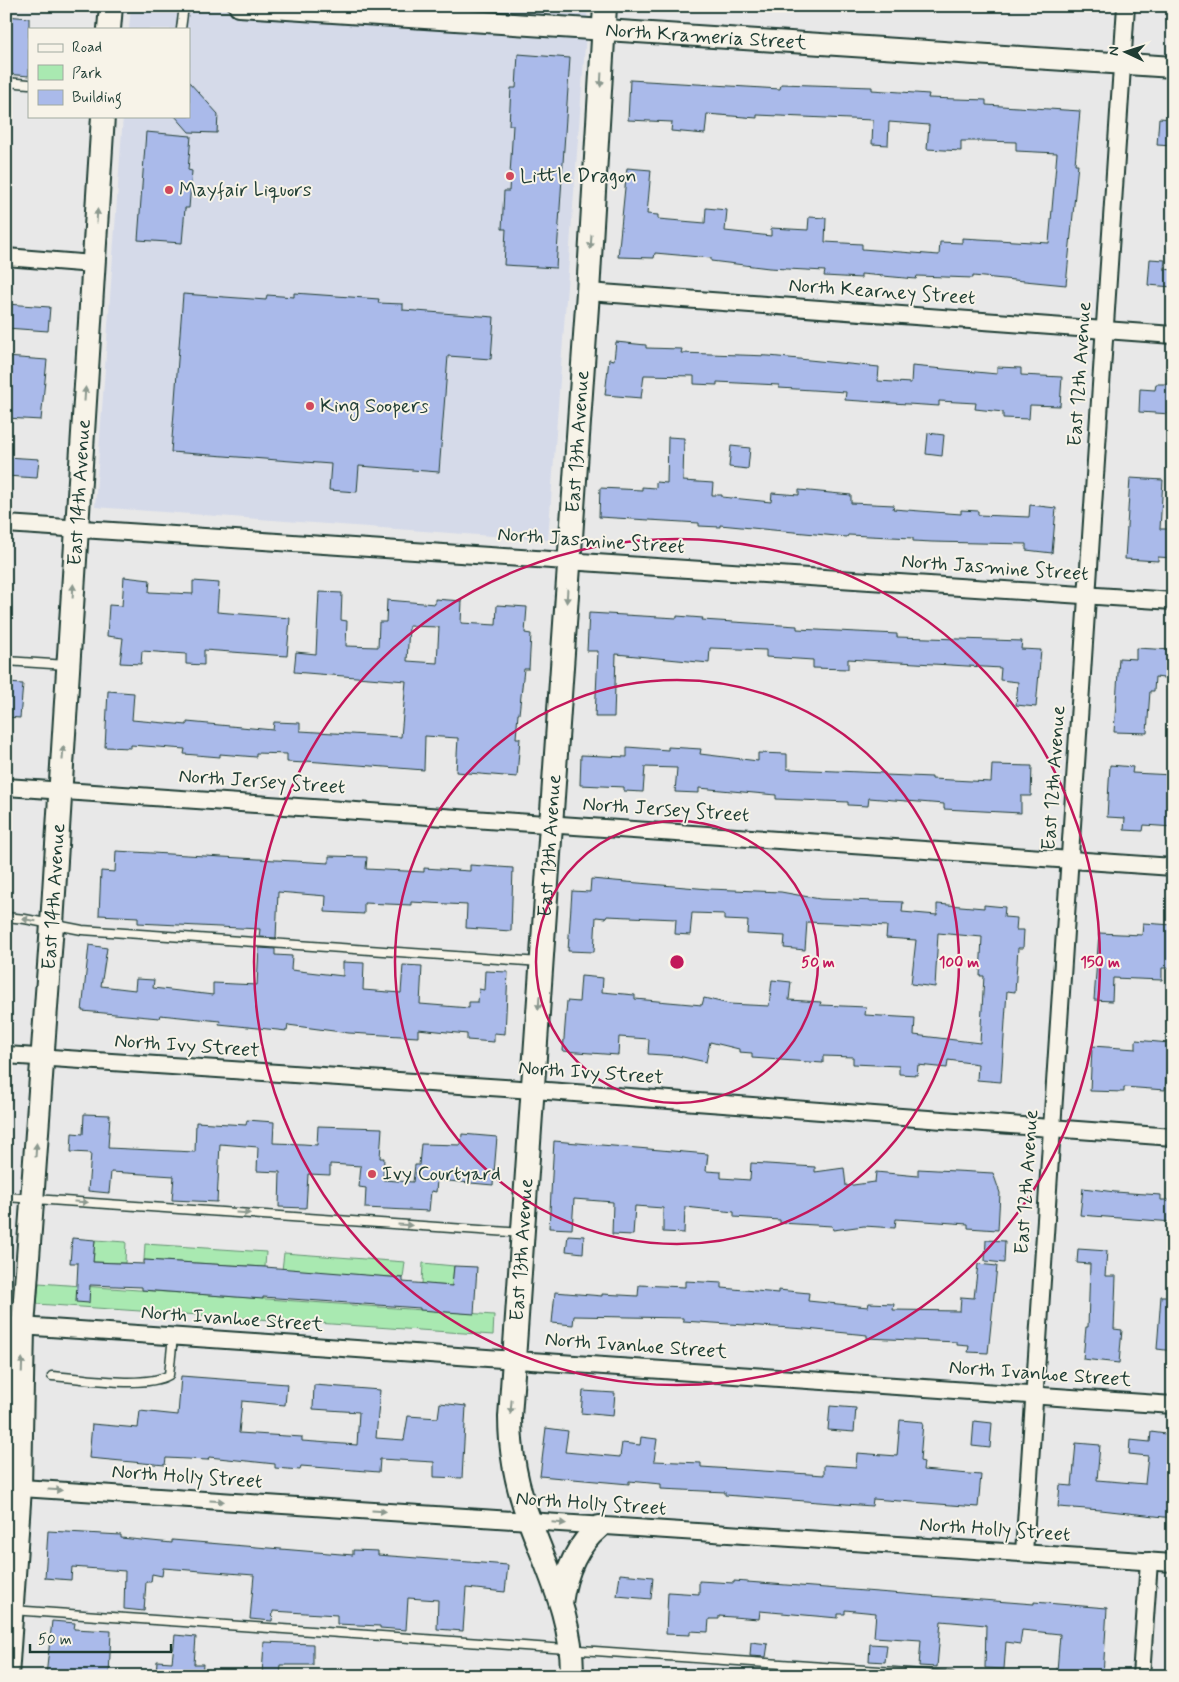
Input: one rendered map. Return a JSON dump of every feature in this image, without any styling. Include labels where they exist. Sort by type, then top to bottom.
[{"type":"main road","points":[[110,28],[111,6]]},
{"type":"main road","name":"East 13th Avenue","points":[[572,1676],[571,1650],[566,1615],[529,1521],[511,1451],[510,1417],[534,1090],[606,6]]},
{"type":"main road","name":"East 14th Avenue","points":[[7,1676],[12,1610],[14,1326],[32,1198],[61,790],[103,118]]},
{"type":"main road","points":[[561,1603],[564,1583],[575,1556],[588,1535],[599,1527]]},
{"type":"street","name":"North Krameria Street","points":[[239,6],[348,10],[604,31],[1173,67]]},
{"type":"street","name":"East 12th Avenue","points":[[1024,1552],[1126,6]]},
{"type":"street","points":[[6,257],[93,264]]},
{"type":"street","name":"North Kearney Street","points":[[588,292],[1173,334]]},
{"type":"street","name":"North Jasmine Street","points":[[6,524],[1173,601]]},
{"type":"street","name":"North Jersey Street","points":[[6,787],[1173,867]]},
{"type":"street","name":"North Ivy Street","points":[[6,1055],[534,1090],[1173,1137]]},
{"type":"street","name":"North Ivanhoe Street","points":[[14,1326],[1173,1405]]},
{"type":"street","name":"North Holly Street","points":[[13,1487],[599,1527],[1024,1552],[1173,1563]]},
{"type":"street","points":[[1141,1676],[1149,1561]]},
{"type":"lane","points":[[181,28],[184,6]]},
{"type":"lane","points":[[6,82],[28,84]]},
{"type":"lane","points":[[6,661],[69,665]]},
{"type":"lane","points":[[6,917],[82,930],[542,962]]},
{"type":"lane","points":[[6,1197],[524,1233]]},
{"type":"lane","points":[[52,1376],[141,1382],[159,1380],[169,1375],[173,1336]]},
{"type":"lane","points":[[12,1610],[950,1676]]},
{"type":"shaded area","points":[[131,6],[588,6],[548,540],[95,507],[123,118],[190,118],[190,28],[129,28]]},
{"type":"green space","points":[[95,1240],[126,1242],[125,1263],[93,1262]]},
{"type":"green space","points":[[145,1244],[266,1252],[265,1267],[144,1260]]},
{"type":"green space","points":[[284,1253],[405,1262],[403,1278],[282,1270]]},
{"type":"green space","points":[[423,1263],[454,1266],[452,1286],[422,1284]]},
{"type":"green space","points":[[39,1283],[494,1315],[493,1335],[37,1304]]},
{"type":"building","points":[[6,16],[29,18],[28,76],[6,74]]},
{"type":"building","points":[[518,54],[570,58],[556,268],[504,265],[506,229],[502,229],[504,191],[509,191],[513,125],[509,125],[511,88],[516,88]]},
{"type":"building","points":[[630,80],[780,89],[781,84],[872,87],[872,90],[929,94],[928,98],[986,100],[986,105],[1080,111],[1075,164],[1078,164],[1066,285],[973,276],[973,278],[917,276],[916,279],[861,274],[861,278],[824,276],[825,271],[769,268],[711,261],[711,258],[655,253],[654,258],[618,257],[627,168],[651,170],[647,214],[658,215],[658,219],[705,223],[706,208],[727,210],[725,231],[771,236],[771,228],[808,230],[809,217],[826,218],[825,242],[862,244],[862,249],[939,255],[940,242],[962,243],[962,238],[1049,243],[1057,153],[1016,151],[1016,142],[984,141],[961,141],[961,151],[927,149],[929,125],[889,122],[888,145],[872,144],[873,120],[757,115],[757,118],[707,114],[705,134],[671,131],[672,122],[628,120]]},
{"type":"building","points":[[190,83],[218,114],[217,133],[189,132],[177,118],[190,118]]},
{"type":"building","points":[[1159,118],[1173,119],[1173,146],[1157,145]]},
{"type":"building","points":[[146,132],[191,136],[188,170],[192,171],[189,208],[185,208],[182,243],[138,240]]},
{"type":"building","points":[[1150,259],[1165,260],[1164,269],[1173,270],[1173,287],[1148,285]]},
{"type":"building","name":"King Soopers","points":[[294,293],[379,299],[378,303],[403,304],[403,310],[494,317],[491,359],[448,356],[439,472],[359,466],[357,492],[329,490],[331,464],[171,452],[183,294],[266,300],[267,295],[294,297]]},
{"type":"building","points":[[6,304],[50,307],[48,331],[6,328]]},
{"type":"building","points":[[616,342],[646,345],[646,348],[682,349],[681,353],[769,356],[879,367],[878,381],[911,383],[912,366],[997,374],[997,367],[1021,368],[1021,375],[1062,377],[1060,406],[1030,405],[1029,419],[1003,418],[1003,412],[975,409],[976,403],[939,401],[939,406],[845,400],[846,392],[779,388],[779,385],[717,382],[717,385],[694,384],[694,376],[644,375],[641,398],[605,395],[609,359],[614,360]]},
{"type":"building","points":[[6,357],[47,360],[41,420],[6,418]]},
{"type":"building","points":[[1156,384],[1172,384],[1171,414],[1139,412],[1140,389],[1155,390]]},
{"type":"building","points":[[928,433],[944,435],[942,456],[926,454]]},
{"type":"building","points":[[668,437],[684,438],[683,481],[713,483],[712,495],[722,495],[722,497],[771,502],[772,493],[799,495],[799,490],[851,495],[851,503],[894,505],[893,509],[961,514],[961,510],[978,511],[978,515],[1029,517],[1030,505],[1056,508],[1052,553],[1026,550],[1026,544],[932,542],[913,541],[913,538],[848,535],[847,537],[720,525],[720,527],[699,526],[699,523],[599,517],[600,488],[642,490],[642,487],[656,488],[656,482],[667,483]]},
{"type":"building","points":[[731,446],[750,448],[748,469],[729,467]]},
{"type":"building","points":[[6,457],[39,459],[37,478],[6,476]]},
{"type":"building","points":[[1130,478],[1163,480],[1160,529],[1173,529],[1173,558],[1158,557],[1158,561],[1125,559]]},
{"type":"building","points":[[124,577],[150,580],[149,592],[193,594],[193,581],[219,583],[217,612],[290,618],[287,656],[204,650],[204,665],[186,664],[186,654],[142,651],[141,664],[120,663],[123,638],[107,636],[109,605],[122,606]]},
{"type":"building","points":[[319,592],[342,593],[341,620],[347,621],[346,646],[378,647],[379,622],[386,622],[387,600],[435,604],[435,599],[462,601],[461,623],[496,625],[497,605],[527,607],[525,633],[531,634],[529,669],[524,669],[518,714],[516,738],[520,738],[517,777],[456,772],[458,738],[425,736],[424,770],[306,761],[306,763],[287,762],[287,754],[256,753],[256,757],[220,754],[220,757],[184,754],[185,749],[131,745],[131,748],[105,747],[108,691],[134,693],[132,720],[187,725],[187,722],[273,730],[274,722],[300,723],[300,731],[401,737],[406,681],[294,672],[296,652],[316,654]],"holes":[[[409,626],[439,627],[437,663],[407,661]]]},
{"type":"building","points":[[589,613],[703,618],[702,620],[797,626],[797,629],[897,634],[897,637],[1022,641],[1021,649],[1041,650],[1036,707],[1016,705],[1018,682],[1000,680],[1001,668],[848,659],[848,669],[813,668],[813,660],[766,657],[766,650],[710,648],[709,663],[616,654],[614,717],[595,717],[598,651],[587,651]]},
{"type":"building","points":[[1136,648],[1173,650],[1173,679],[1155,677],[1154,691],[1150,691],[1147,733],[1114,732],[1119,658],[1136,659]]},
{"type":"building","points":[[6,683],[23,684],[20,718],[6,717]]},
{"type":"building","points":[[627,747],[668,750],[668,747],[701,749],[700,754],[758,761],[758,753],[787,754],[787,769],[885,773],[885,775],[932,777],[932,779],[991,782],[992,765],[1032,766],[1031,796],[1021,796],[1021,813],[944,809],[944,804],[869,798],[868,806],[848,805],[848,802],[776,799],[776,795],[699,788],[699,793],[675,792],[677,768],[645,767],[643,792],[624,791],[624,787],[580,785],[581,755],[627,757]]},
{"type":"building","points":[[1110,765],[1133,767],[1132,773],[1173,775],[1173,827],[1144,825],[1143,831],[1124,830],[1125,818],[1107,817]]},
{"type":"building","points":[[116,851],[329,863],[329,856],[367,857],[366,869],[424,872],[424,868],[470,871],[470,865],[513,868],[511,931],[466,928],[467,905],[411,902],[411,905],[364,903],[364,914],[325,912],[326,896],[278,892],[276,938],[259,937],[260,929],[138,923],[138,917],[99,915],[101,871],[115,872]]},
{"type":"building","points":[[591,879],[709,889],[781,892],[820,899],[903,902],[902,912],[937,915],[937,904],[984,908],[984,905],[1005,907],[1004,917],[1017,918],[1016,930],[1024,930],[1023,948],[1018,948],[1015,992],[1007,991],[1001,1082],[977,1080],[978,1064],[948,1060],[947,1068],[918,1065],[917,1075],[899,1074],[899,1066],[853,1064],[853,1057],[823,1056],[823,1063],[752,1058],[752,1053],[739,1052],[739,1049],[710,1042],[706,1062],[678,1056],[648,1054],[649,1039],[619,1037],[618,1055],[563,1051],[567,1001],[579,1002],[581,976],[603,978],[602,992],[635,995],[635,999],[702,1005],[704,998],[729,1004],[769,1006],[772,980],[791,982],[789,1000],[821,1002],[820,1005],[866,1007],[865,1015],[915,1018],[914,1035],[980,1043],[984,976],[980,976],[982,937],[938,933],[935,987],[911,984],[916,940],[886,938],[887,926],[807,922],[805,950],[784,948],[785,936],[747,934],[748,921],[724,920],[724,914],[692,913],[690,935],[675,934],[676,919],[607,916],[606,918],[596,917],[594,952],[568,951],[572,891],[590,892]]},
{"type":"building","points":[[1143,923],[1173,925],[1173,968],[1162,968],[1162,980],[1113,978],[1112,1001],[1094,1000],[1099,933],[1142,935]]},
{"type":"building","points":[[89,945],[107,948],[101,986],[135,990],[136,979],[154,980],[153,988],[213,995],[213,983],[257,985],[259,948],[275,949],[275,955],[292,956],[291,970],[343,976],[343,962],[364,963],[363,990],[401,993],[403,965],[422,966],[420,1004],[469,1008],[469,1002],[478,1002],[479,989],[484,990],[485,971],[508,972],[505,1034],[494,1033],[494,1042],[467,1040],[467,1034],[418,1029],[418,1037],[349,1033],[288,1025],[287,1031],[219,1024],[220,1021],[160,1015],[159,1018],[82,1011]]},
{"type":"building","points":[[1136,1040],[1169,1043],[1165,1090],[1124,1087],[1124,1092],[1090,1091],[1092,1046],[1136,1049]]},
{"type":"building","points":[[84,1114],[110,1115],[108,1148],[195,1152],[196,1122],[246,1125],[247,1120],[274,1122],[273,1143],[317,1145],[318,1126],[382,1128],[380,1158],[384,1158],[383,1180],[413,1182],[415,1165],[419,1165],[421,1144],[461,1145],[462,1134],[497,1137],[493,1185],[437,1180],[436,1192],[431,1191],[429,1211],[365,1208],[366,1188],[359,1187],[361,1166],[330,1164],[330,1175],[308,1174],[306,1208],[279,1207],[280,1172],[257,1171],[258,1147],[220,1144],[217,1202],[172,1200],[174,1176],[111,1172],[109,1193],[88,1191],[91,1153],[71,1152],[72,1133],[83,1134]]},
{"type":"building","points":[[554,1141],[708,1154],[706,1171],[721,1172],[721,1178],[750,1180],[751,1163],[815,1167],[815,1172],[844,1168],[846,1186],[875,1182],[876,1172],[918,1176],[918,1169],[993,1173],[1000,1193],[998,1230],[968,1228],[968,1224],[896,1219],[895,1228],[864,1226],[833,1230],[832,1226],[780,1223],[780,1220],[734,1217],[734,1212],[685,1207],[684,1233],[663,1232],[663,1208],[635,1206],[633,1235],[612,1234],[613,1202],[574,1199],[572,1229],[549,1228]]},
{"type":"building","points":[[1083,1188],[1161,1195],[1161,1200],[1173,1200],[1173,1222],[1080,1215]]},
{"type":"building","points":[[568,1235],[584,1236],[583,1253],[566,1251]]},
{"type":"building","points":[[72,1238],[95,1240],[93,1262],[144,1264],[144,1260],[265,1267],[403,1278],[403,1282],[452,1286],[454,1266],[477,1267],[474,1314],[420,1310],[420,1308],[142,1290],[142,1287],[90,1285],[89,1303],[76,1302],[78,1263],[70,1263]]},
{"type":"building","points":[[986,1240],[1005,1241],[1004,1263],[985,1261]]},
{"type":"building","points":[[1078,1249],[1107,1251],[1105,1276],[1116,1276],[1114,1329],[1122,1330],[1119,1363],[1083,1359],[1086,1327],[1088,1327],[1090,1264],[1077,1263]]},
{"type":"building","points":[[978,1264],[997,1266],[988,1353],[968,1352],[969,1346],[957,1345],[957,1342],[867,1338],[867,1335],[806,1329],[683,1321],[683,1318],[574,1316],[573,1325],[552,1323],[555,1292],[602,1296],[602,1294],[638,1296],[639,1285],[685,1287],[685,1281],[722,1283],[722,1288],[778,1293],[778,1290],[809,1293],[808,1301],[868,1307],[869,1303],[894,1304],[893,1310],[960,1311],[961,1297],[974,1298]]},
{"type":"building","points":[[1161,1296],[1173,1296],[1173,1351],[1157,1349]]},
{"type":"building","points":[[181,1376],[287,1384],[285,1405],[242,1401],[239,1433],[302,1437],[302,1441],[357,1445],[359,1412],[313,1409],[314,1385],[380,1390],[376,1438],[404,1440],[408,1416],[438,1418],[440,1403],[466,1406],[462,1478],[434,1477],[434,1462],[380,1459],[379,1472],[301,1466],[300,1470],[275,1468],[275,1464],[209,1457],[208,1460],[166,1458],[165,1465],[89,1458],[92,1424],[138,1428],[140,1411],[178,1415]]},
{"type":"building","points":[[583,1391],[615,1393],[613,1416],[581,1413]]},
{"type":"building","points":[[830,1406],[856,1408],[854,1432],[828,1430]]},
{"type":"building","points":[[900,1420],[923,1422],[920,1461],[924,1462],[923,1470],[981,1475],[978,1507],[873,1499],[872,1506],[725,1495],[725,1492],[661,1489],[661,1484],[629,1481],[629,1484],[540,1476],[546,1428],[568,1431],[565,1452],[620,1457],[622,1443],[640,1445],[641,1437],[657,1439],[654,1461],[701,1463],[701,1467],[824,1475],[824,1465],[856,1467],[857,1453],[897,1456]]},
{"type":"building","points":[[974,1421],[992,1423],[990,1448],[972,1446]]},
{"type":"building","points":[[1151,1432],[1173,1435],[1173,1518],[1058,1507],[1060,1485],[1072,1486],[1076,1443],[1100,1445],[1097,1480],[1145,1484],[1148,1456],[1129,1454],[1130,1440],[1150,1442]]},
{"type":"building","points":[[48,1531],[121,1535],[121,1538],[172,1543],[172,1540],[353,1555],[353,1550],[378,1551],[378,1555],[508,1565],[505,1592],[466,1588],[463,1631],[437,1629],[438,1600],[408,1598],[406,1630],[380,1628],[380,1626],[337,1624],[337,1615],[273,1611],[272,1621],[250,1619],[254,1575],[163,1568],[162,1576],[152,1574],[151,1582],[146,1582],[144,1611],[124,1609],[125,1571],[72,1567],[71,1580],[45,1578]]},
{"type":"building","points":[[620,1574],[653,1577],[651,1599],[617,1596]]},
{"type":"building","points":[[699,1581],[734,1583],[734,1581],[1107,1608],[1103,1676],[1057,1671],[1060,1634],[1022,1630],[1020,1644],[1006,1642],[1004,1669],[985,1668],[986,1625],[941,1621],[937,1667],[919,1666],[921,1640],[874,1637],[876,1613],[845,1610],[845,1614],[838,1614],[838,1618],[760,1611],[759,1619],[719,1616],[719,1619],[709,1619],[708,1632],[690,1631],[690,1635],[666,1634],[668,1592],[699,1594]]},
{"type":"building","points":[[52,1621],[75,1623],[74,1629],[111,1631],[109,1676],[46,1676]]},
{"type":"building","points":[[175,1635],[196,1637],[194,1664],[203,1664],[202,1676],[156,1676],[157,1661],[172,1662]]},
{"type":"building","points":[[264,1642],[313,1644],[313,1665],[281,1665],[280,1676],[262,1676]]},
{"type":"building","points":[[751,1642],[768,1644],[766,1657],[750,1656]]},
{"type":"building","points":[[870,1644],[887,1645],[885,1662],[869,1661]]},
{"type":"place","name":"Little Dragon","points":[[510,176]]},
{"type":"place","name":"Mayfair Liquors","points":[[169,190]]},
{"type":"place","name":"King Soopers","points":[[310,406]]},
{"type":"place","name":"Ivy Courtyard","points":[[372,1174]]}]
